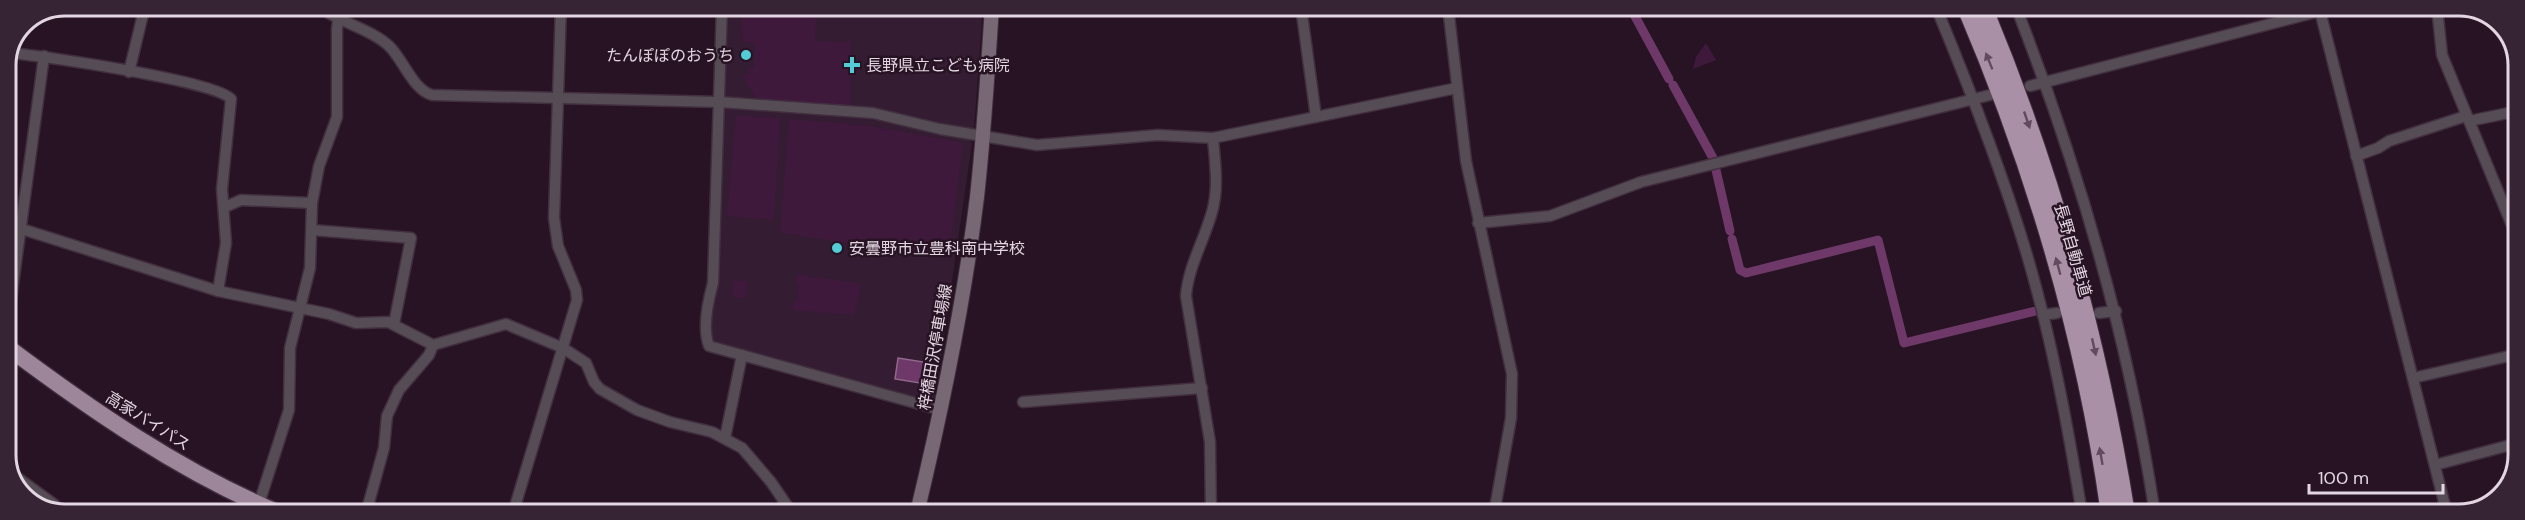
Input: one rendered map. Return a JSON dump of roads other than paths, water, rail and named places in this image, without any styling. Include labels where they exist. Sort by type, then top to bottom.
[{"type":"highway","name":"長野自動車道","points":[[1970,16],[2008,110],[2055,254],[2093,411],[2108,504]]},
{"type":"highway","name":"長野自動車道","points":[[1987,16],[2022,106],[2070,252],[2105,396],[2124,504]]},
{"type":"highway","name":"高家バイパス","points":[[17,354],[135,435],[249,504]]},
{"type":"main road","name":"梓橋田沢停車場線","points":[[919,504],[941,410],[968,261],[983,134],[992,16]]},
{"type":"street","points":[[129,72],[143,16]]},
{"type":"street","points":[[331,16],[382,40],[428,94],[719,102],[873,113],[940,129],[983,134],[1037,145],[1158,135],[1213,138],[1457,88]]},
{"type":"street","points":[[259,504],[289,410],[291,348],[309,283],[312,204],[319,166],[336,117],[339,16]]},
{"type":"street","points":[[516,504],[577,300],[576,290],[558,246],[555,232],[561,16]]},
{"type":"street","points":[[722,16],[713,283],[706,338],[709,346],[941,410]]},
{"type":"street","points":[[1303,16],[1316,117]]},
{"type":"street","points":[[1449,16],[1457,88],[1478,223],[1513,387],[1511,418],[1496,504]]},
{"type":"street","points":[[1940,16],[1975,100],[2027,255],[2066,415],[2080,504]]},
{"type":"street","points":[[2019,16],[2045,82],[2094,228],[2116,311],[2140,418],[2154,504]]},
{"type":"street","points":[[2030,86],[2297,16]]},
{"type":"street","points":[[2321,16],[2445,504]]},
{"type":"street","points":[[2438,16],[2442,55],[2508,216]]},
{"type":"street","points":[[18,54],[129,72],[217,90],[231,99],[223,169],[226,243],[218,291]]},
{"type":"street","points":[[16,256],[44,57]]},
{"type":"street","points":[[1478,223],[1550,216],[1641,182],[1990,95]]},
{"type":"street","points":[[2356,156],[2378,148],[2389,141],[2468,118],[2508,112]]},
{"type":"street","points":[[1210,504],[1211,451],[1186,289],[1213,211],[1216,184],[1213,138]]},
{"type":"street","points":[[225,207],[242,200],[312,204]]},
{"type":"street","points":[[16,227],[218,291],[302,308],[356,323],[394,324],[433,345],[506,324],[563,348],[586,363],[594,382],[600,389],[637,410],[725,438],[742,448],[785,504]]},
{"type":"street","points":[[312,230],[411,238],[394,324]]},
{"type":"street","points":[[2099,313],[2116,311]]},
{"type":"street","points":[[2043,315],[2057,313]]},
{"type":"street","points":[[368,504],[384,448],[387,416],[399,390],[429,355],[433,345]]},
{"type":"street","points":[[725,438],[742,355]]},
{"type":"street","points":[[2413,378],[2508,356]]},
{"type":"street","points":[[1023,402],[1202,388]]},
{"type":"street","points":[[2435,465],[2508,446]]},
{"type":"street","points":[[28,485],[49,501]]},
{"type":"waterway","points":[[1635,16],[1669,79]]},
{"type":"waterway","points":[[1673,85],[1713,158]]},
{"type":"waterway","points":[[1716,170],[1730,231]]},
{"type":"waterway","points":[[1732,239],[1740,270],[1746,273],[1878,240],[1904,343],[2036,311]]},
{"type":"place","name":"たんぽぽのおうち","points":[[746,55]]},
{"type":"place","name":"長野県立こども病院","points":[[852,65]]},
{"type":"place","name":"安曇野市立豊科南中学校","points":[[837,248]]}]
